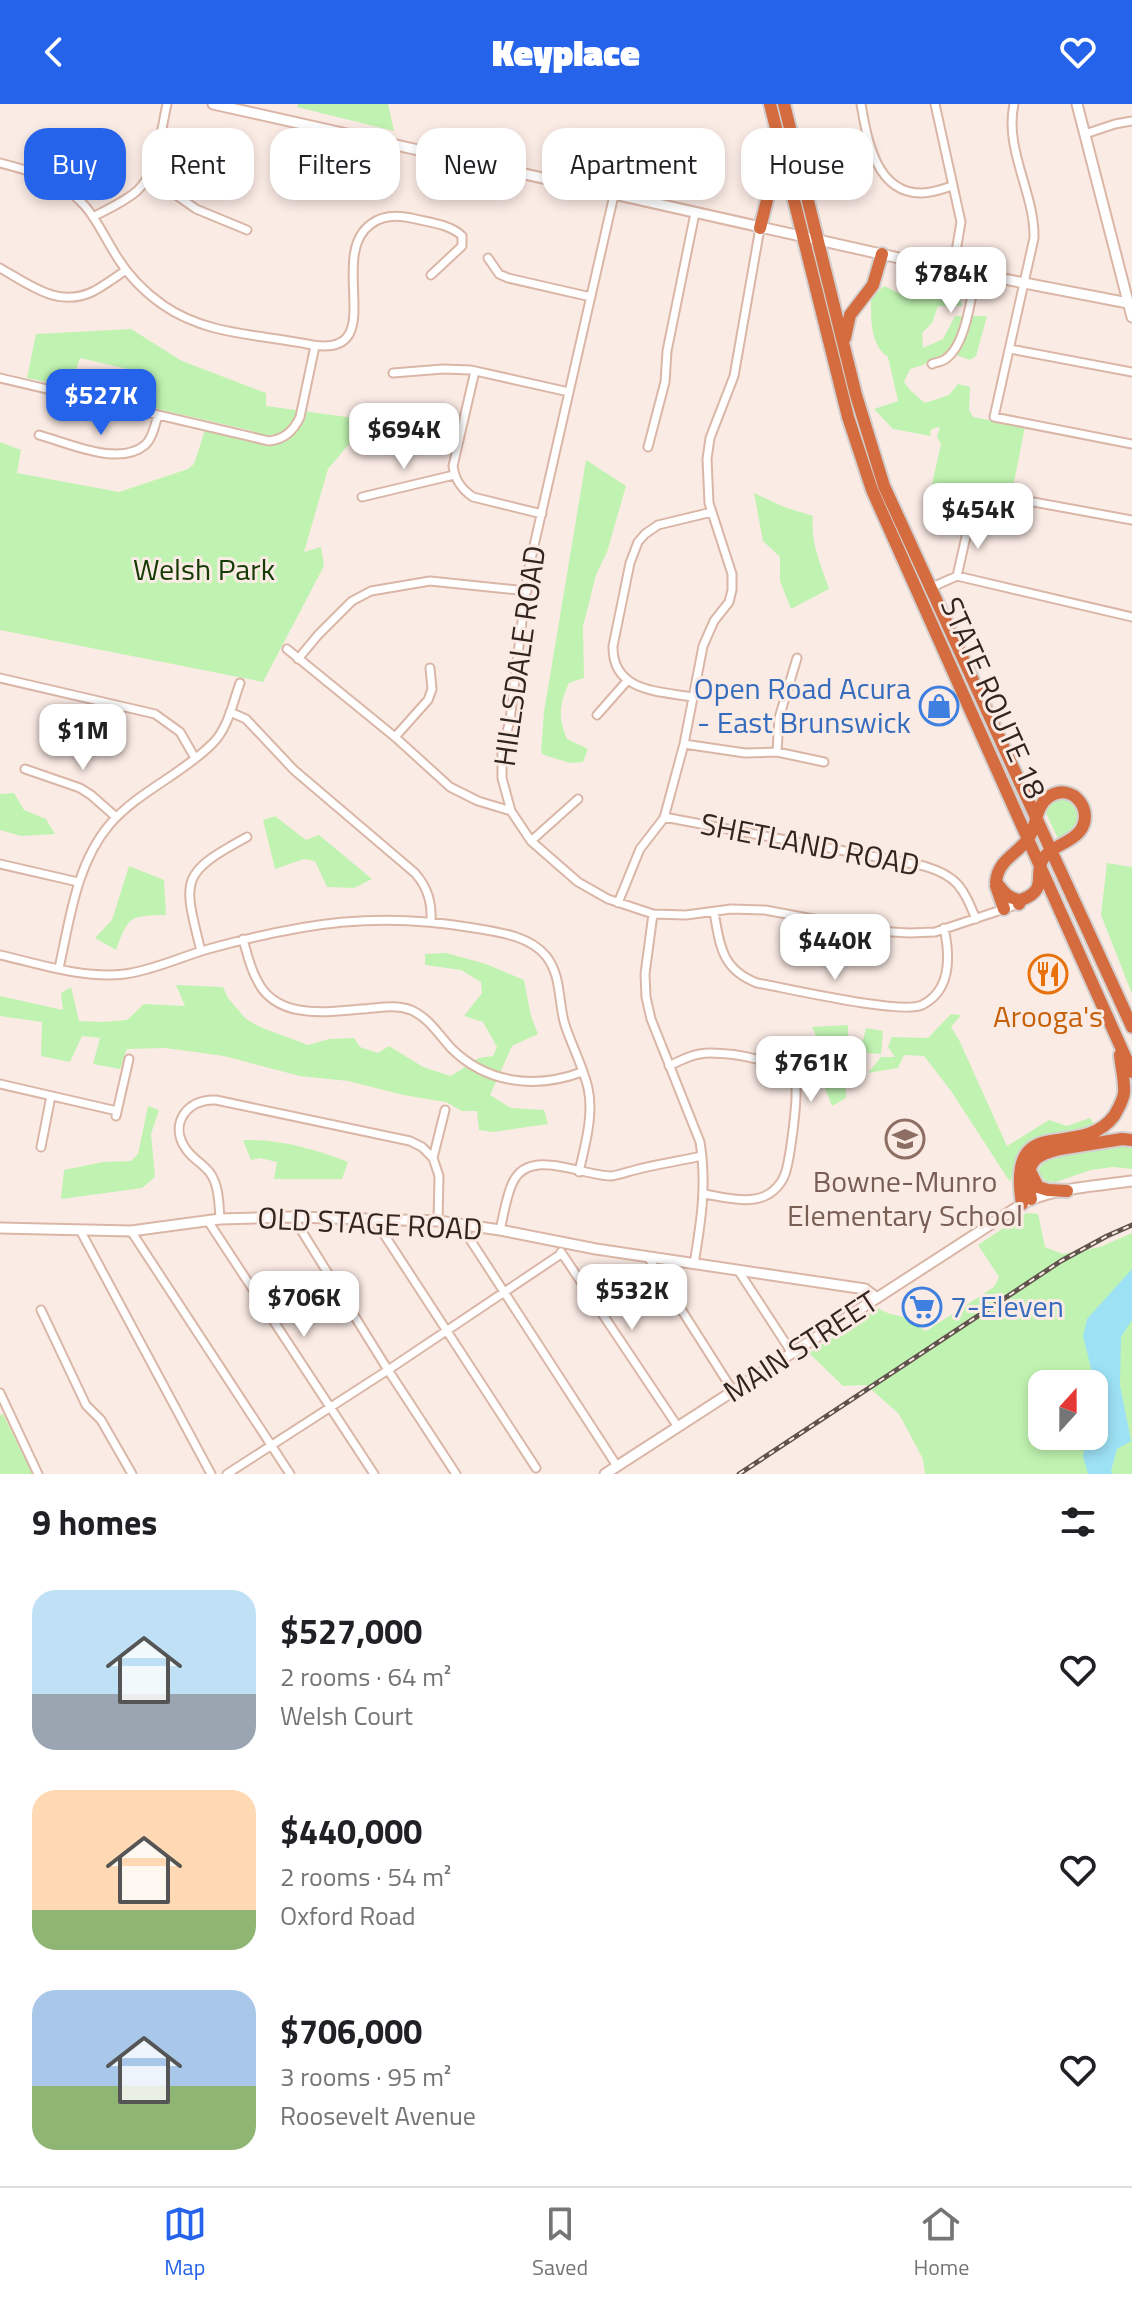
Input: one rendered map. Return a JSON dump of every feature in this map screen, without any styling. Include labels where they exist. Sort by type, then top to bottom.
[{"type":"highway","name":"STATE ROUTE 18","points":[[770,104],[776,128]]},
{"type":"highway","name":"STATE ROUTE 18","points":[[784,104],[864,426],[884,486],[1132,1027]]},
{"type":"highway","points":[[760,228],[767,200]]},
{"type":"highway","name":"STATE ROUTE 18","points":[[793,200],[848,417],[872,490],[1132,1072]]},
{"type":"highway","points":[[849,365],[845,341],[850,315],[873,285],[882,254]]},
{"type":"highway","points":[[1004,909],[996,888],[1001,866],[1027,840],[1043,803],[1061,792],[1070,793],[1080,799],[1086,811],[1085,821],[1072,839],[1042,859],[1041,878],[1036,892],[1020,902]]},
{"type":"highway","points":[[996,882],[1013,899],[1020,902],[1040,899],[1059,910]]},
{"type":"highway","points":[[1123,1005],[1132,1020]]},
{"type":"highway","points":[[1026,1201],[1018,1182],[1019,1167],[1028,1151],[1045,1142],[1093,1133],[1107,1125],[1119,1109],[1124,1093],[1118,1040]]},
{"type":"highway","points":[[1026,1201],[1030,1171],[1038,1155],[1050,1150],[1132,1140]]},
{"type":"highway","points":[[1030,1171],[1038,1187],[1067,1191]]},
{"type":"street","points":[[161,128],[167,104]]},
{"type":"street","points":[[213,104],[542,179]]},
{"type":"street","points":[[861,104],[875,161],[891,183],[925,194],[952,186]]},
{"type":"street","points":[[935,104],[961,222],[953,269]]},
{"type":"street","points":[[1014,104],[1011,130],[1034,227],[1032,251],[994,417],[1132,444]]},
{"type":"street","points":[[1077,104],[1132,317]]},
{"type":"street","points":[[1085,134],[1132,121]]},
{"type":"street","points":[[0,163],[53,180],[75,196],[93,217],[136,282],[163,305],[194,322],[228,332],[325,347],[345,339],[352,329],[354,316],[353,250],[359,237],[371,224],[388,217],[397,216],[462,236],[462,246],[431,275]]},
{"type":"street","points":[[93,217],[123,201],[142,185]]},
{"type":"street","points":[[183,200],[196,209],[247,230]]},
{"type":"street","name":"HILLSDALE ROAD","points":[[613,200],[528,572],[510,720],[502,751],[502,778],[511,811],[531,841],[578,882],[618,903],[653,914],[765,910],[893,933],[935,932],[1020,902]]},
{"type":"street","points":[[636,200],[976,274],[1128,303]]},
{"type":"street","points":[[648,447],[665,382],[667,351],[695,213]]},
{"type":"street","points":[[618,903],[640,849],[664,817],[684,744],[705,638],[729,602],[732,590],[732,574],[707,486],[707,459],[710,438],[731,386],[738,357],[760,228]]},
{"type":"street","points":[[488,258],[499,274],[508,278],[591,297]]},
{"type":"street","points":[[0,268],[39,290],[63,298],[74,298],[94,291],[126,270]]},
{"type":"street","points":[[932,364],[944,360],[961,337],[976,274]]},
{"type":"street","points":[[0,378],[262,440],[282,438],[293,430],[300,417],[315,346]]},
{"type":"street","points":[[1010,349],[1132,372]]},
{"type":"street","points":[[393,373],[443,369],[475,371],[569,392]]},
{"type":"street","points":[[475,371],[453,466],[454,475],[473,497],[542,514]]},
{"type":"street","points":[[39,435],[107,455],[119,454],[146,444],[158,415]]},
{"type":"street","points":[[362,497],[454,475]]},
{"type":"street","points":[[1017,499],[1132,520]]},
{"type":"street","points":[[692,697],[627,681],[617,669],[612,654],[636,546],[645,534],[658,525],[712,512]]},
{"type":"street","points":[[957,576],[970,519]]},
{"type":"street","points":[[930,588],[957,576],[1132,617]]},
{"type":"street","points":[[298,659],[352,601],[371,591],[430,581],[527,591]]},
{"type":"street","points":[[287,649],[395,737],[450,787],[466,796],[511,811]]},
{"type":"street","points":[[777,752],[779,718],[797,658]]},
{"type":"street","points":[[395,737],[428,700],[432,689],[430,668]]},
{"type":"street","points":[[0,678],[155,714],[180,732],[195,758]]},
{"type":"street","points":[[597,715],[627,681]]},
{"type":"street","points":[[59,968],[78,882],[99,839],[133,801],[214,743],[240,683]]},
{"type":"street","points":[[230,712],[246,719],[294,770],[415,873],[428,893],[431,922]]},
{"type":"street","points":[[684,744],[745,753],[777,752],[824,762]]},
{"type":"street","points":[[25,769],[80,788],[116,817]]},
{"type":"street","points":[[531,841],[578,799]]},
{"type":"street","name":"SHETLAND ROAD","points":[[664,817],[942,871],[964,891],[976,919]]},
{"type":"street","points":[[201,951],[189,903],[190,884],[209,857],[247,837]]},
{"type":"street","points":[[0,864],[78,882]]},
{"type":"street","points":[[714,912],[721,949],[734,970],[746,978],[757,983],[892,1007],[921,1006],[944,983],[949,967],[949,951],[944,928]]},
{"type":"street","points":[[653,914],[645,974],[646,997],[651,1019],[700,1142],[702,1156],[704,1194],[694,1264]]},
{"type":"street","points":[[0,955],[90,974],[123,974],[156,967],[243,939],[297,927],[382,920],[431,922],[485,930],[527,942],[541,951],[552,964],[560,1008],[588,1088],[589,1117],[579,1172]]},
{"type":"street","points":[[243,939],[259,985],[271,998],[286,1007],[303,1011],[385,1006],[403,1008],[425,1018],[455,1052],[493,1076],[544,1082],[582,1072]]},
{"type":"street","points":[[669,1066],[691,1056],[711,1053],[770,1061],[789,1073],[795,1082],[795,1112],[786,1172],[777,1188],[763,1198],[749,1200],[704,1194]]},
{"type":"street","points":[[0,1084],[116,1114],[129,1059]]},
{"type":"street","points":[[41,1147],[51,1096]]},
{"type":"street","points":[[220,1219],[215,1181],[185,1148],[179,1128],[187,1109],[205,1100],[410,1141],[422,1147],[433,1158],[439,1176],[438,1221]]},
{"type":"street","points":[[433,1158],[445,1110]]},
{"type":"street","points":[[500,1230],[512,1183],[518,1174],[529,1167],[541,1164],[615,1176],[702,1156]]},
{"type":"street","name":"MAIN STREET","points":[[605,1474],[1026,1201],[1132,1181]]},
{"type":"street","points":[[293,1217],[456,1474]]},
{"type":"street","name":"OLD STAGE ROAD","points":[[0,1228],[131,1231],[220,1219],[293,1217],[438,1221],[648,1257],[865,1289],[877,1298]]},
{"type":"street","points":[[374,1219],[536,1468]]},
{"type":"street","points":[[208,1221],[374,1474]]},
{"type":"street","points":[[460,1224],[617,1466]]},
{"type":"street","points":[[80,1230],[211,1474]]},
{"type":"street","points":[[131,1231],[290,1474]]},
{"type":"street","points":[[558,1242],[561,1254],[678,1427]]},
{"type":"street","points":[[227,1474],[561,1254]]},
{"type":"street","points":[[648,1257],[733,1391]]},
{"type":"street","points":[[738,1270],[792,1353]]},
{"type":"street","points":[[41,1310],[86,1405],[101,1420],[132,1474]]},
{"type":"street","points":[[0,1393],[38,1474]]},
{"type":"green space","points":[[298,104],[388,104],[393,128],[382,128],[297,107]]},
{"type":"green space","points":[[884,286],[909,298],[934,294],[960,298],[962,306],[938,306],[932,323],[922,333],[923,348],[943,339],[955,316],[987,316],[976,356],[970,360],[948,352],[910,369],[904,382],[925,403],[949,395],[958,384],[970,387],[969,410],[973,417],[1025,427],[1010,502],[992,516],[979,519],[957,516],[955,521],[937,518],[931,526],[924,520],[941,444],[937,437],[940,427],[930,431],[931,436],[893,429],[874,409],[898,401],[888,357],[878,346],[872,323],[871,298]]},
{"type":"green space","name":"Welsh Park","points":[[131,329],[182,361],[266,393],[266,406],[398,424],[413,434],[360,431],[328,469],[304,552],[321,547],[324,566],[263,682],[0,630],[0,442],[21,450],[17,473],[119,492],[188,469],[194,464],[206,427],[252,437],[253,431],[135,404],[141,372],[80,358],[70,387],[27,378],[36,334]]},
{"type":"green space","points":[[586,460],[626,486],[607,552],[596,575],[583,627],[584,678],[569,683],[563,698],[561,717],[567,739],[588,749],[583,762],[570,763],[541,752],[544,712]]},
{"type":"green space","points":[[754,493],[813,516],[815,544],[829,589],[791,609],[780,581],[780,557],[763,541]]},
{"type":"green space","points":[[14,793],[24,810],[46,819],[55,834],[21,836],[0,830],[0,794]]},
{"type":"green space","points":[[1060,797],[1074,801],[1081,815],[1073,831],[1058,839],[1045,811],[1046,806]]},
{"type":"green space","points":[[275,816],[306,840],[319,835],[372,879],[354,888],[327,887],[315,861],[304,859],[275,869],[263,820]]},
{"type":"green space","points":[[1107,863],[1132,867],[1132,994],[1101,915]]},
{"type":"green space","points":[[129,866],[164,880],[166,915],[132,920],[116,950],[95,938],[112,920]]},
{"type":"green space","points":[[446,953],[486,964],[524,980],[538,1034],[512,1046],[490,1095],[511,1108],[544,1110],[548,1124],[493,1132],[479,1130],[477,1111],[462,1111],[446,1102],[348,1081],[300,1076],[224,1056],[165,1048],[127,1049],[120,1069],[93,1064],[100,1038],[82,1036],[70,1062],[41,1056],[42,1022],[0,1016],[0,996],[63,1010],[61,993],[71,987],[79,1021],[127,1020],[144,1004],[185,1006],[176,985],[223,987],[246,1019],[260,1027],[308,1045],[329,1039],[354,1038],[360,1047],[378,1053],[389,1046],[423,1067],[451,1076],[479,1058],[493,1056],[497,1047],[483,1022],[464,1016],[482,993],[481,982],[461,970],[425,965],[425,954]]},
{"type":"green space","points":[[951,1014],[961,1015],[951,1027],[1007,1146],[1049,1120],[1067,1126],[1090,1118],[1095,1125],[1020,1155],[1010,1182],[951,1091],[924,1056],[904,1055],[898,1068],[868,1073],[881,1057],[895,1057],[888,1047],[892,1037],[928,1038]]},
{"type":"green space","points":[[848,1025],[848,1037],[863,1041],[866,1028],[883,1031],[881,1054],[844,1051],[846,1098],[832,1106],[825,1088],[829,1065],[812,1027]]},
{"type":"green space","points":[[148,1106],[159,1110],[151,1134],[155,1177],[142,1188],[61,1199],[64,1170],[103,1162],[131,1161],[138,1154]]},
{"type":"green space","points":[[243,1140],[297,1146],[348,1162],[342,1179],[274,1179],[277,1162],[260,1158],[251,1160]]},
{"type":"green space","points":[[1126,1144],[1132,1148],[1132,1169],[1113,1167],[1091,1170],[1056,1182],[1046,1181],[1037,1172],[1054,1154]]},
{"type":"green space","points":[[1026,1213],[1038,1214],[1045,1247],[1063,1254],[1100,1247],[1132,1233],[1132,1474],[925,1474],[923,1459],[899,1414],[866,1385],[843,1386],[809,1353],[878,1308],[906,1318],[926,1331],[994,1287],[999,1277],[978,1245]]},
{"type":"green space","points":[[3,1414],[33,1474],[0,1474],[0,1415]]},
{"type":"water","points":[[1132,1269],[1132,1320],[1121,1337],[1120,1385],[1131,1441],[1117,1449],[1111,1471],[1113,1474],[1088,1474],[1083,1456],[1084,1450],[1108,1450],[1108,1370],[1091,1370],[1083,1336],[1087,1319]]},
{"type":"railway","points":[[739,1474],[1061,1261],[1132,1225]]},
{"type":"place","name":"Open Road Acura - East Brunswick","points":[[939,706]]},
{"type":"place","name":"Arooga's","points":[[1048,974]]},
{"type":"place","name":"Bowne-Munro Elementary School","points":[[905,1139]]},
{"type":"place","name":"7-Eleven","points":[[922,1307]]}]
